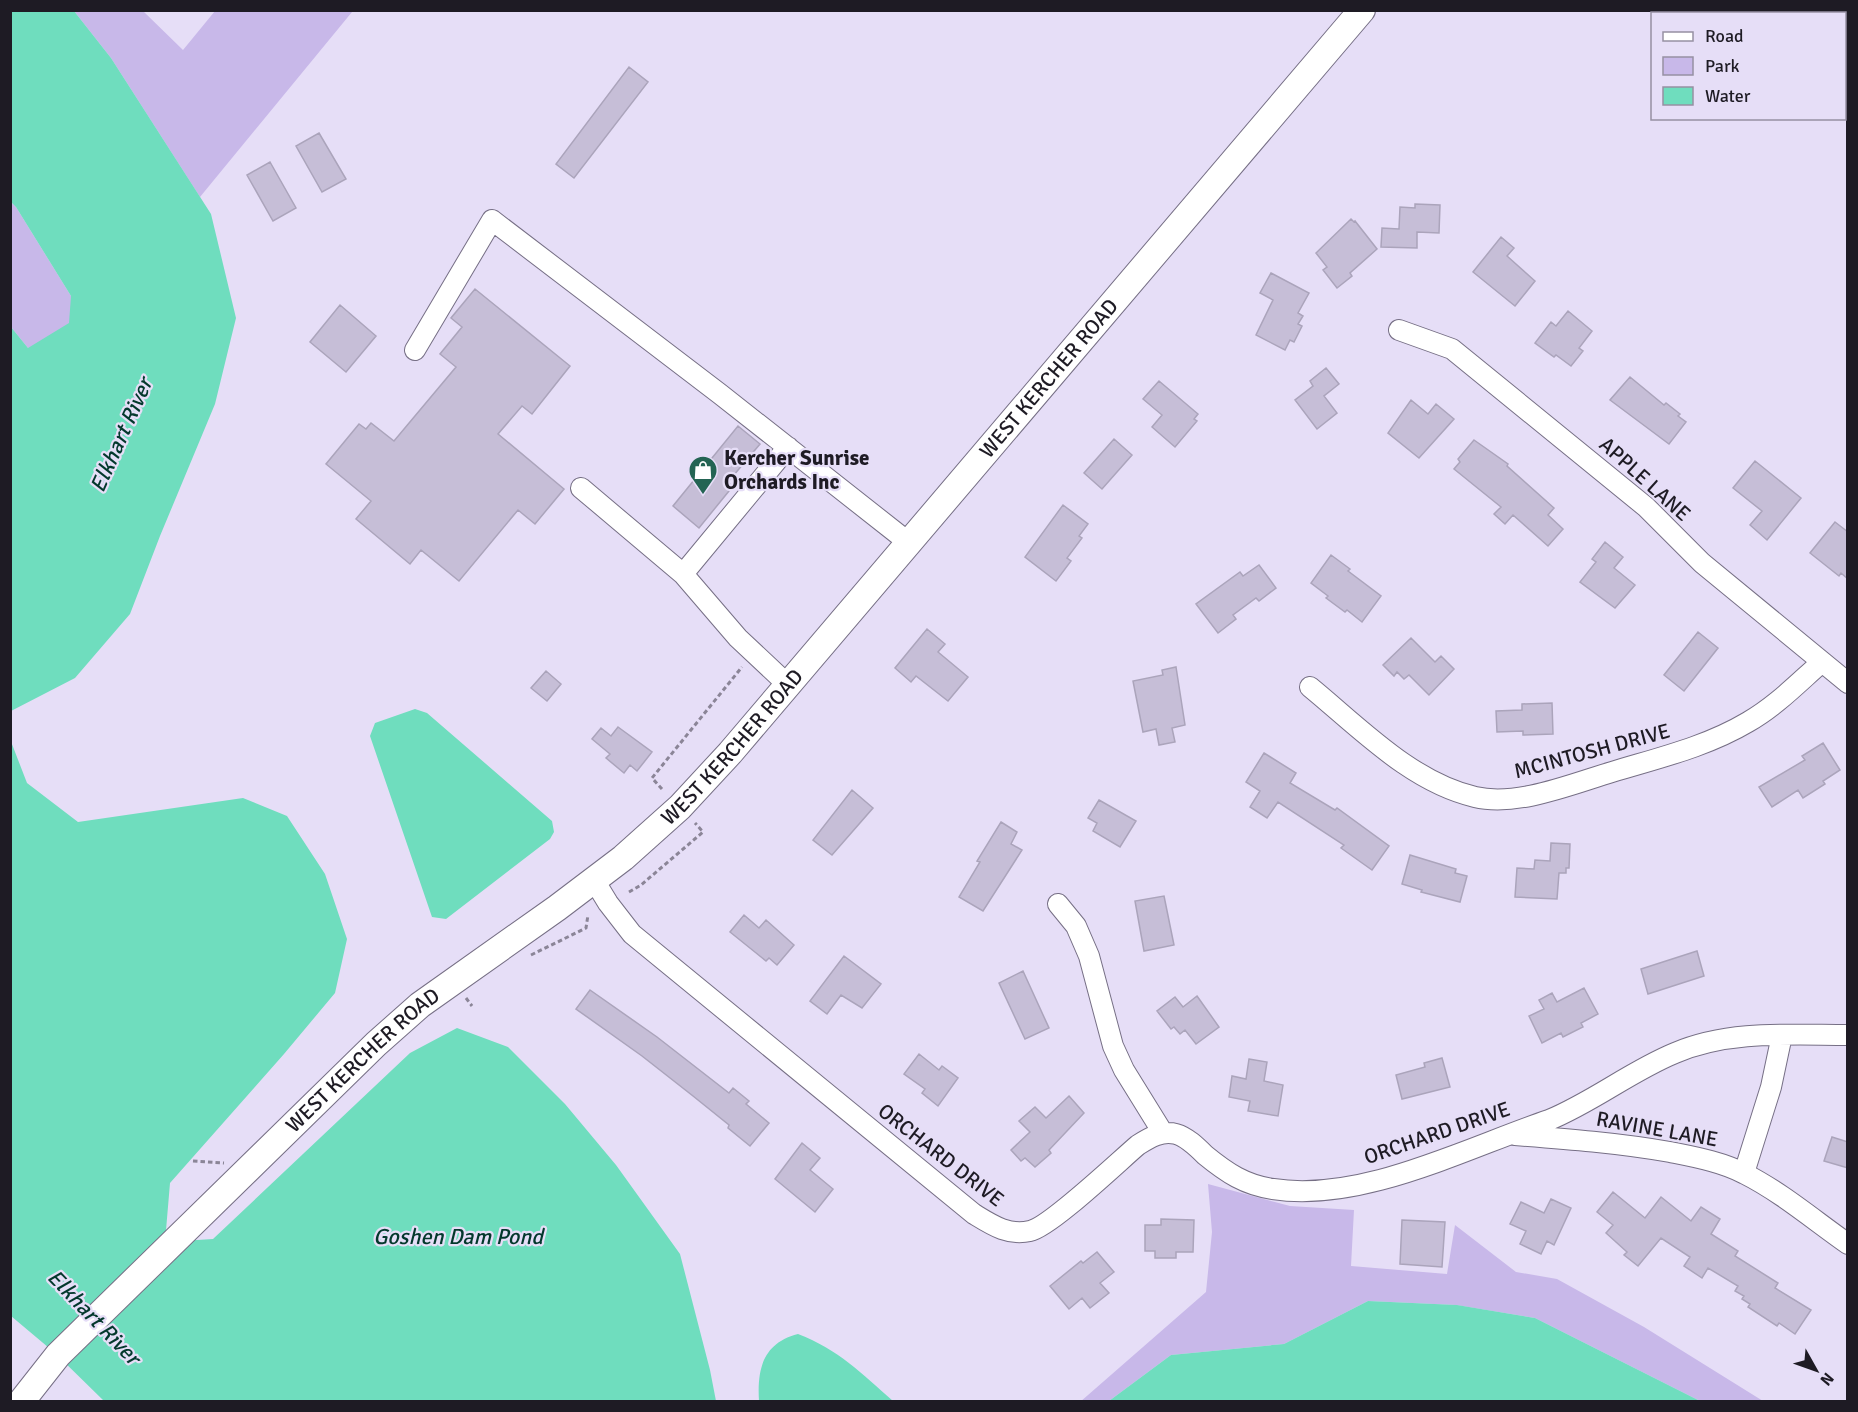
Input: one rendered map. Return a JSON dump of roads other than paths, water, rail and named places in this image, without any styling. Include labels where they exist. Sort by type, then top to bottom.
[{"type":"main road","name":"WEST KERCHER ROAD","points":[[21,1401],[58,1355],[198,1216],[338,1079],[420,1005],[594,880],[649,836],[680,807],[730,753],[1362,10]]},
{"type":"street","points":[[415,350],[492,220],[908,542]]},
{"type":"street","name":"APPLE LANE","points":[[1399,330],[1452,349],[1646,507],[1702,562],[1848,682]]},
{"type":"street","points":[[683,574],[788,447]]},
{"type":"street","points":[[581,488],[683,574],[738,638],[787,684]]},
{"type":"street","name":"MCINTOSH DRIVE","points":[[1310,687],[1421,775],[1476,797],[1501,799],[1538,794],[1695,747],[1724,735],[1773,706],[1822,662]]},
{"type":"street","name":"ORCHARD DRIVE","points":[[594,880],[632,934],[965,1207],[994,1227],[1011,1232],[1031,1231],[1050,1221],[1138,1145],[1163,1133],[1175,1134],[1186,1139],[1232,1176],[1250,1185],[1275,1190],[1302,1191],[1342,1187],[1382,1180],[1573,1110],[1655,1062],[1685,1049],[1733,1037],[1848,1035]]},
{"type":"street","points":[[1058,904],[1076,926],[1089,956],[1113,1046],[1124,1070],[1163,1133]]},
{"type":"street","points":[[1744,1173],[1771,1087],[1782,1035]]},
{"type":"street","name":"RAVINE LANE","points":[[1506,1134],[1631,1145],[1691,1156],[1744,1173],[1848,1244]]},
{"type":"water","name":"Elkhart River","points":[[11,10],[74,11],[111,58],[211,214],[236,318],[215,404],[130,614],[75,678],[11,711],[11,327],[28,348],[69,323],[71,296],[11,202]]},
{"type":"water","points":[[415,709],[427,713],[552,821],[554,832],[550,839],[446,919],[432,917],[370,736],[375,723]]},
{"type":"water","points":[[10,739],[27,783],[78,822],[243,798],[287,816],[325,874],[347,939],[335,993],[170,1183],[165,1242],[213,1239],[410,1053],[457,1028],[508,1047],[565,1104],[616,1165],[680,1254],[716,1401],[104,1401],[55,1353],[11,1316]]},
{"type":"water","points":[[1368,1301],[1457,1305],[1535,1318],[1700,1401],[1109,1401],[1171,1355],[1284,1344]]},
{"type":"water","points":[[798,1334],[838,1355],[893,1401],[759,1401],[759,1378],[765,1359],[777,1344]]},
{"type":"place","name":"Kercher Sunrise Orchards Inc","points":[[703,496]]},
{"type":"water label","name":"Goshen Dam Pond","points":[[458,1236]]}]
